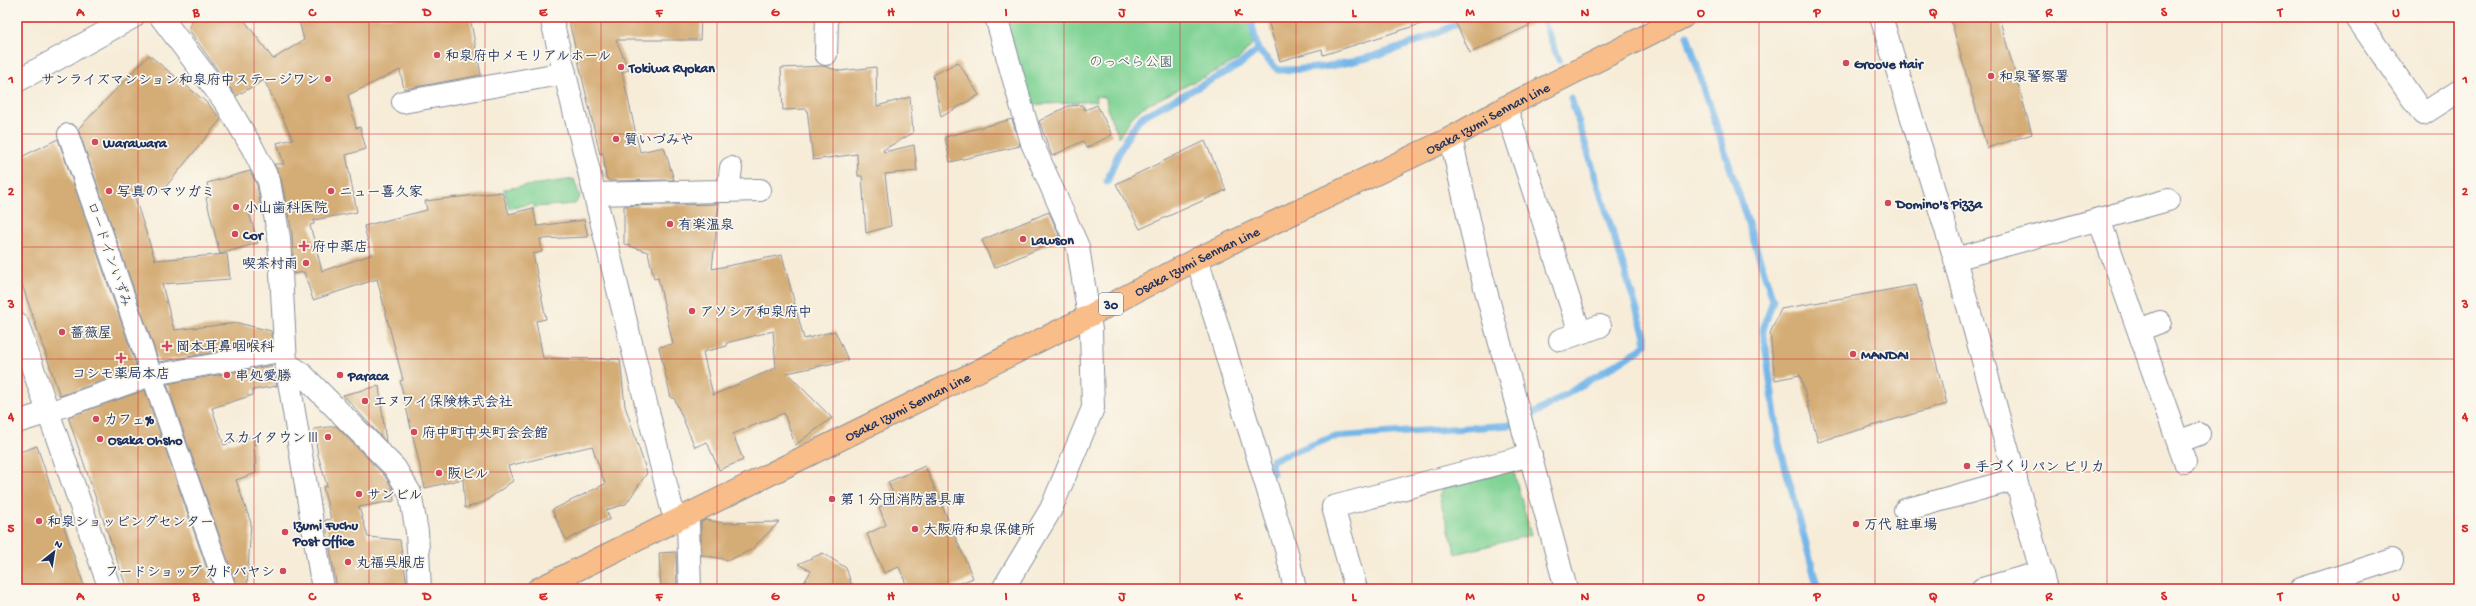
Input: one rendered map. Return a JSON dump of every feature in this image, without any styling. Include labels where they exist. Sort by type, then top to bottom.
[{"type":"main road","name":"Osaka Izumi Sennan Line","points":[[538,589],[1089,316],[1196,259],[1451,138],[1506,107],[1683,17]]},
{"type":"street","points":[[17,80],[133,17]]},
{"type":"street","points":[[160,17],[226,103],[269,181],[279,238],[286,357],[323,589]]},
{"type":"street","points":[[551,17],[670,501],[679,519],[688,524],[690,589]]},
{"type":"street","points":[[826,54],[827,17]]},
{"type":"street","points":[[996,17],[1032,143],[1078,247],[1089,316],[1093,408],[1051,509],[1003,589]]},
{"type":"street","points":[[1881,17],[1955,259],[2044,580],[1982,589]]},
{"type":"street","points":[[2356,17],[2423,114],[2459,91]]},
{"type":"street","points":[[403,102],[565,73]]},
{"type":"street","points":[[1506,107],[1570,336],[1600,326]]},
{"type":"street","name":"ロードインいずみ","points":[[68,134],[153,375],[226,589]]},
{"type":"street","points":[[1451,138],[1479,265],[1566,589]]},
{"type":"street","points":[[728,191],[731,168]]},
{"type":"street","points":[[595,194],[760,190]]},
{"type":"street","points":[[1955,259],[2168,200]]},
{"type":"street","points":[[2099,219],[2181,452],[2199,434]]},
{"type":"street","points":[[1196,259],[1286,550],[1295,589]]},
{"type":"street","points":[[2139,330],[2160,322]]},
{"type":"street","points":[[17,323],[110,589]]},
{"type":"street","points":[[17,422],[153,375],[286,357]]},
{"type":"street","points":[[286,357],[395,468],[410,493],[417,532],[420,589]]},
{"type":"street","points":[[1356,589],[1333,507],[1531,455]]},
{"type":"street","points":[[1905,510],[2016,479]]},
{"type":"street","points":[[2312,587],[2392,560]]},
{"type":"green space","name":"のっぺら公園","points":[[1004,17],[1249,17],[1253,43],[1238,60],[1143,107],[1132,117],[1119,137],[1107,109],[1106,97],[1095,96],[1097,101],[1030,105]]},
{"type":"green space","points":[[574,179],[580,197],[575,204],[534,207],[533,203],[509,209],[504,189]]},
{"type":"green space","points":[[1513,469],[1531,535],[1456,554],[1439,496],[1443,488]]},
{"type":"building","points":[[193,17],[242,17],[273,59],[304,40],[298,17],[470,17],[481,75],[404,89],[400,70],[348,95],[356,128],[360,127],[366,149],[346,155],[357,212],[314,220],[314,224],[310,225],[322,271],[371,255],[364,226],[427,210],[425,201],[502,192],[509,214],[533,208],[537,226],[584,220],[588,237],[540,239],[542,252],[533,254],[546,319],[536,321],[543,358],[620,359],[625,406],[647,473],[626,504],[606,510],[610,519],[566,540],[552,510],[605,484],[592,446],[508,466],[513,481],[484,502],[465,508],[463,479],[425,488],[400,381],[403,380],[377,279],[313,300],[304,272],[294,274],[292,233],[281,179],[274,164],[284,164],[277,143],[293,139],[264,80],[236,96],[189,30]]},
{"type":"building","points":[[568,17],[701,17],[700,40],[616,40],[629,70],[622,72],[640,152],[664,147],[674,180],[609,181],[606,177],[603,153],[600,154]]},
{"type":"building","points":[[1267,17],[1426,17],[1427,22],[1323,55],[1322,49],[1280,61]]},
{"type":"building","points":[[1453,17],[1547,17],[1470,53]]},
{"type":"building","name":"和泉警察署","points":[[1950,17],[1999,17],[2032,134],[1987,148]]},
{"type":"building","points":[[149,55],[206,102],[221,119],[163,190],[133,192],[155,260],[227,254],[230,279],[162,284],[174,330],[238,323],[271,331],[272,342],[159,362],[78,129]]},
{"type":"building","points":[[958,62],[979,95],[941,117],[933,75]]},
{"type":"building","points":[[823,66],[840,71],[876,67],[877,106],[910,97],[913,133],[883,150],[884,152],[914,145],[917,171],[885,174],[891,226],[866,233],[862,176],[858,176],[857,154],[813,160],[807,109],[783,110],[781,68]]},
{"type":"building","points":[[1082,105],[1085,110],[1097,105],[1112,135],[1086,148],[1083,141],[1052,156],[1039,121],[1068,106]]},
{"type":"building","points":[[1012,119],[1020,146],[950,162],[945,137]]},
{"type":"building","points":[[58,139],[137,368],[60,396],[17,270],[17,159]]},
{"type":"building","points":[[1205,141],[1226,190],[1140,229],[1116,184]]},
{"type":"building","points":[[250,171],[257,185],[261,210],[249,213],[258,243],[220,254],[206,198],[210,196],[207,183]]},
{"type":"building","points":[[719,204],[712,269],[782,255],[804,339],[835,331],[848,360],[787,373],[832,418],[795,445],[784,413],[733,434],[743,460],[719,470],[707,442],[695,447],[674,398],[671,398],[659,347],[673,344],[658,278],[654,279],[648,252],[624,244],[624,206]],"holes":[[[773,331],[776,368],[713,395],[703,352],[727,346],[726,343]]]},
{"type":"building","name":"Lawson","points":[[1049,212],[1061,239],[994,268],[982,240]]},
{"type":"building","name":"MANDAI","points":[[1916,285],[1947,404],[1818,442],[1800,375],[1775,380],[1770,333],[1781,309]]},
{"type":"building","points":[[274,365],[277,386],[253,390],[253,395],[212,408],[224,445],[254,436],[256,473],[236,480],[251,523],[247,587],[237,587],[167,384]]},
{"type":"building","name":"エヌワイ保険株式会社","points":[[379,386],[386,442],[343,395]]},
{"type":"building","points":[[145,390],[214,589],[127,589],[68,417]]},
{"type":"building","points":[[336,426],[385,476],[393,489],[394,501],[359,507],[368,537],[400,540],[407,585],[377,589],[337,589],[325,520],[331,519],[323,487],[327,486],[318,455],[314,429]]},
{"type":"building","name":"和泉ショッピングセンター","points":[[37,446],[85,589],[17,589],[17,453]]},
{"type":"building","name":"大阪府和泉保健所","points":[[925,466],[973,578],[946,589],[908,589],[899,567],[884,573],[867,534],[886,525],[879,507],[896,500],[888,482]]},
{"type":"building","points":[[706,520],[724,523],[779,522],[751,550],[729,560],[701,555],[701,522]]},
{"type":"building","points":[[676,552],[677,589],[661,589],[659,553]]},
{"type":"building","points":[[823,553],[846,568],[853,589],[800,589],[811,571],[798,564]]},
{"type":"waterway","points":[[1250,17],[1258,50],[1278,70],[1303,69],[1352,62],[1425,38],[1470,17]]},
{"type":"waterway","points":[[1542,17],[1559,60]]},
{"type":"waterway","points":[[1687,35],[1773,300],[1763,330],[1779,443],[1818,589]]},
{"type":"waterway","points":[[1107,182],[1126,139],[1143,116],[1238,66],[1258,50]]},
{"type":"waterway","points":[[1532,415],[1641,349],[1645,344],[1645,336],[1571,98]]},
{"type":"waterway","points":[[1273,473],[1271,467],[1272,460],[1333,437],[1511,425]]},
{"type":"place","name":"和泉府中メモリアルホール","points":[[437,55]]},
{"type":"place","name":"Groove Hair","points":[[1846,63]]},
{"type":"place","name":"Tokiwa Ryokan","points":[[621,67]]},
{"type":"place","name":"和泉警察署","points":[[1991,76]]},
{"type":"place","name":"サンライズマンション和泉府中ステージワン","points":[[328,79]]},
{"type":"place","name":"質いづみや","points":[[616,139]]},
{"type":"place","name":"Warawara","points":[[95,142]]},
{"type":"place","name":"写真のマツガミ","points":[[109,191]]},
{"type":"place","name":"ニュー喜久家","points":[[331,191]]},
{"type":"place","name":"Domino's Pizza","points":[[1888,203]]},
{"type":"place","name":"小山歯科医院","points":[[236,207]]},
{"type":"place","name":"有楽温泉","points":[[670,224]]},
{"type":"place","name":"Cor","points":[[235,234]]},
{"type":"place","name":"Lawson","points":[[1023,239]]},
{"type":"place","name":"府中薬店","points":[[304,246]]},
{"type":"place","name":"喫茶村雨","points":[[306,263]]},
{"type":"place","name":"アソシア和泉府中","points":[[692,311]]},
{"type":"place","name":"薔薇屋","points":[[62,332]]},
{"type":"place","name":"岡本耳鼻咽喉科","points":[[167,346]]},
{"type":"place","name":"MANDAI","points":[[1853,354]]},
{"type":"place","name":"コシモ薬局本店","points":[[121,358]]},
{"type":"place","name":"串処愛勝","points":[[227,375]]},
{"type":"place","name":"Paraca","points":[[340,375]]},
{"type":"place","name":"エヌワイ保険株式会社","points":[[365,401]]},
{"type":"place","name":"カフェ%","points":[[96,419]]},
{"type":"place","name":"府中町中央町会会館","points":[[414,432]]},
{"type":"place","name":"スカイタウンⅢ","points":[[328,437]]},
{"type":"place","name":"Osaka Ohsho","points":[[100,439]]},
{"type":"place","name":"手づくりパン ピリカ","points":[[1967,466]]},
{"type":"place","name":"阪ビル","points":[[439,473]]},
{"type":"place","name":"サンビル","points":[[359,494]]},
{"type":"place","name":"第１分団消防器具庫","points":[[832,499]]},
{"type":"place","name":"和泉ショッピングセンター","points":[[39,521]]},
{"type":"place","name":"万代 駐車場","points":[[1856,524]]},
{"type":"place","name":"大阪府和泉保健所","points":[[915,529]]},
{"type":"place","name":"Izumi Fuchu Post Office","points":[[285,532]]},
{"type":"place","name":"丸福呉服店","points":[[348,562]]},
{"type":"place","name":"フードショップ カドバヤシ","points":[[283,571]]}]
